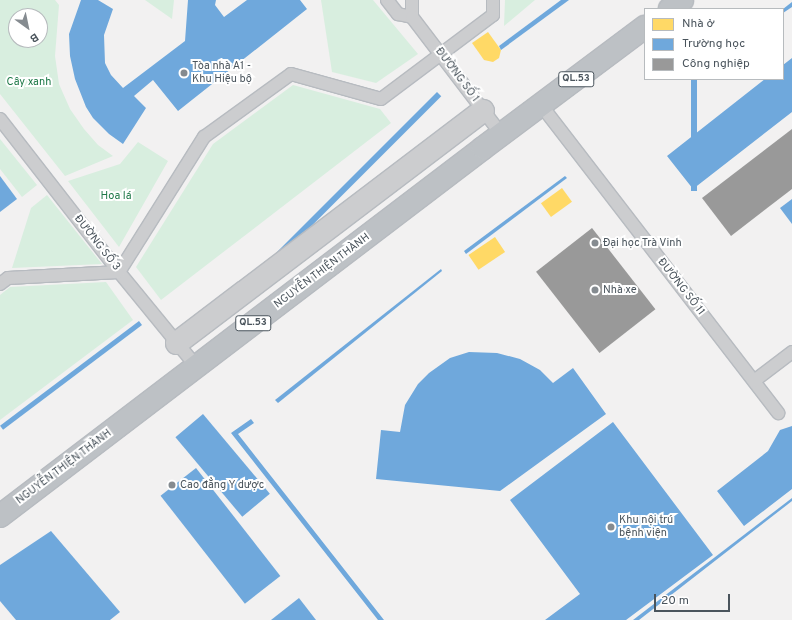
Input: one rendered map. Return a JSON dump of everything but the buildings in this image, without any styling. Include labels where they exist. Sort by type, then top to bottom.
[{"type":"highway","points":[[671,8],[682,0]]},
{"type":"highway","name":"NGUYỄN THIỆN THÀNH","points":[[0,516],[501,134],[644,29]]},
{"type":"street","points":[[177,343],[483,111]]},
{"type":"lane","points":[[387,0],[398,14],[412,16],[412,0]]},
{"type":"lane","points":[[0,284],[8,278],[119,272],[204,136],[291,74],[381,99],[493,16],[493,0]]},
{"type":"lane","name":"ĐƯỜNG SỐ 1","points":[[412,16],[501,134]]},
{"type":"lane","name":"ĐƯỜNG SỐ 11","points":[[541,104],[778,413]]},
{"type":"lane","name":"ĐƯỜNG SỐ 3","points":[[0,119],[119,272],[196,366]]},
{"type":"lane","points":[[754,381],[792,352]]},
{"type":"green space","name":"Cây xanh","points":[[0,0],[55,0],[59,5],[55,56],[59,84],[70,109],[84,129],[98,145],[113,156],[65,176],[0,94]]},
{"type":"green space","points":[[145,0],[174,0],[172,19]]},
{"type":"green space","points":[[321,0],[373,0],[418,54],[376,83],[332,72]]},
{"type":"green space","points":[[505,0],[535,0],[504,26]]},
{"type":"green space","points":[[293,85],[380,109],[391,123],[161,300],[136,267],[213,144]]},
{"type":"green space","points":[[0,139],[37,185],[22,197],[0,169]]},
{"type":"green space","name":"Hoa lá","points":[[138,142],[168,161],[119,247],[68,181],[120,164]]},
{"type":"green space","points":[[47,195],[102,264],[12,268],[31,208]]},
{"type":"green space","points":[[106,282],[133,320],[0,420],[0,295],[10,287]]},
{"type":"place","name":"Tòa nhà A1 - Khu Hiệu bộ","points":[[184,73]]},
{"type":"place","name":"Đại học Trà Vinh","points":[[595,243]]},
{"type":"place","name":"Nhà xe","points":[[595,290]]},
{"type":"place","name":"Cao đẳng Y dược","points":[[172,485]]},
{"type":"place","name":"Khu nội trú bệnh viện","points":[[611,527]]}]
